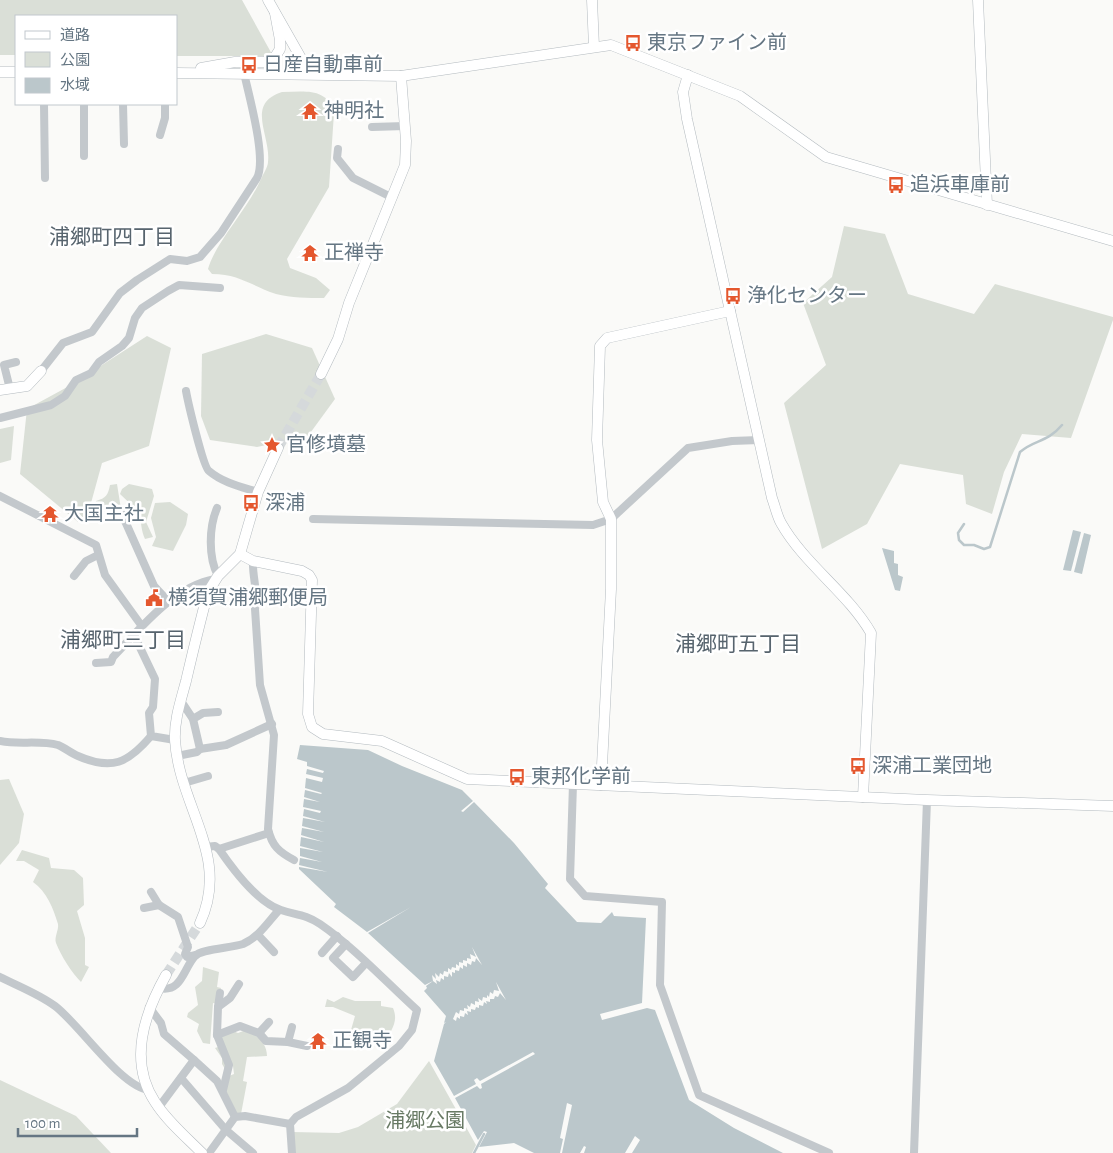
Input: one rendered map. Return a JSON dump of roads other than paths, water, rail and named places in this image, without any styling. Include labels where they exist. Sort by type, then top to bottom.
[{"type":"street","points":[[268,0],[310,74]]},
{"type":"street","points":[[592,0],[594,47]]},
{"type":"street","points":[[978,0],[987,205]]},
{"type":"street","points":[[178,73],[235,62],[264,62],[275,57],[280,49],[280,40],[275,12]]},
{"type":"street","points":[[178,73],[401,76],[594,47],[618,46],[740,96],[826,157],[1113,241]]},
{"type":"street","points":[[0,72],[15,72]]},
{"type":"street","points":[[16,362],[4,365],[5,390],[27,386],[63,344],[92,332],[120,293],[170,259],[187,261],[200,257],[221,234],[257,178],[260,170],[256,126],[244,73]]},
{"type":"street","points":[[688,75],[683,92],[685,111],[772,498],[781,523],[817,569],[864,620],[871,633],[863,797]]},
{"type":"street","points":[[321,374],[338,339],[350,302],[405,165],[405,126],[401,76]]},
{"type":"street","points":[[44,105],[45,178]]},
{"type":"street","points":[[84,105],[84,156]]},
{"type":"street","points":[[123,105],[124,144]]},
{"type":"street","points":[[160,135],[165,118],[165,105]]},
{"type":"street","points":[[372,127],[405,126]]},
{"type":"street","points":[[338,149],[337,158],[353,178],[393,198]]},
{"type":"street","points":[[0,418],[51,406],[65,396],[76,380],[91,373],[99,362],[122,346],[128,338],[142,308],[179,285],[220,288]]},
{"type":"street","points":[[601,785],[611,589],[611,519],[603,502],[597,440],[600,346],[607,338],[730,311]]},
{"type":"street","points":[[186,391],[190,416],[202,449],[203,462],[207,470],[228,483],[258,492]]},
{"type":"street","points":[[313,519],[593,525],[611,519],[688,448],[732,441],[759,440]]},
{"type":"street","points":[[200,923],[210,899],[212,873],[177,756],[175,740],[181,701],[208,592],[217,577],[240,554],[258,492],[278,448]]},
{"type":"street","points":[[0,496],[96,545],[104,575],[142,625]]},
{"type":"street","points":[[216,508],[212,519],[211,538],[214,568],[217,577]]},
{"type":"street","points":[[121,512],[154,586],[169,602]]},
{"type":"street","points":[[240,554],[253,561],[302,571],[309,575],[312,580],[308,714],[312,727],[317,732],[330,736],[358,736],[382,741],[467,779],[927,800],[1113,806]]},
{"type":"street","points":[[74,576],[86,561],[98,555]]},
{"type":"street","points":[[253,561],[252,574],[257,601],[255,609],[260,685],[274,735],[269,833],[272,844],[282,854],[294,860]]},
{"type":"street","points":[[96,663],[111,662],[113,657],[142,625],[169,602],[200,582],[217,577]]},
{"type":"street","points":[[0,741],[56,745],[88,760],[104,764],[118,763],[129,758],[151,736],[149,713],[153,707],[155,679],[134,636]]},
{"type":"street","points":[[181,701],[194,719],[200,749]]},
{"type":"street","points":[[194,719],[204,713],[218,712]]},
{"type":"street","points":[[177,756],[226,744],[272,724]]},
{"type":"street","points":[[151,736],[175,740]]},
{"type":"street","points":[[184,783],[198,777],[208,776]]},
{"type":"street","points":[[573,784],[570,879],[585,896],[662,902],[660,985],[698,1095],[829,1153]]},
{"type":"street","points":[[914,1153],[927,800]]},
{"type":"street","points":[[219,848],[269,833]]},
{"type":"street","points":[[205,847],[215,846],[219,848],[254,891],[279,910],[306,915],[337,936],[417,1010],[412,1030],[399,1046],[348,1088],[302,1112],[290,1124],[292,1153]]},
{"type":"street","points":[[151,892],[159,905],[178,916],[188,947],[185,954],[187,956],[244,943],[258,935],[279,910]]},
{"type":"street","points":[[144,908],[159,905]]},
{"type":"street","points":[[258,935],[274,952]]},
{"type":"street","points":[[322,952],[337,936]]},
{"type":"street","points":[[346,944],[333,958],[353,977],[366,963]]},
{"type":"street","points":[[158,988],[167,990],[176,986],[185,975],[196,955]]},
{"type":"street","points":[[166,975],[149,1007],[144,1026],[141,1054],[144,1077],[159,1107],[202,1153]]},
{"type":"street","points":[[0,977],[55,1006],[126,1078],[142,1089],[149,1090]]},
{"type":"street","points":[[218,1007],[230,998],[238,984]]},
{"type":"street","points":[[220,993],[217,1035],[229,1064],[223,1090]]},
{"type":"street","points":[[149,1007],[161,1023],[164,1034],[217,1081],[235,1117]]},
{"type":"street","points":[[259,1033],[270,1022]]},
{"type":"street","points":[[217,1035],[240,1026],[259,1033],[266,1041],[288,1042],[307,1046]]},
{"type":"street","points":[[288,1042],[292,1027]]},
{"type":"street","points":[[159,1107],[194,1060]]},
{"type":"street","points":[[181,1078],[226,1130],[253,1153]]},
{"type":"street","points":[[209,1153],[235,1117],[245,1116],[290,1124]]},
{"type":"water","points":[[1073,530],[1081,532],[1071,571],[1063,570]]},
{"type":"water","points":[[1084,533],[1091,535],[1082,574],[1074,572]]},
{"type":"water","points":[[882,548],[894,551],[894,563],[898,564],[898,575],[903,577],[900,591],[895,590]]},
{"type":"water","points":[[300,745],[368,750],[462,790],[473,801],[461,811],[463,812],[474,802],[514,843],[548,884],[545,888],[577,922],[601,923],[612,912],[614,916],[646,918],[642,1003],[600,1014],[602,1020],[647,1008],[655,1010],[689,1100],[734,1128],[783,1153],[632,1153],[640,1140],[635,1136],[625,1153],[584,1153],[586,1147],[584,1146],[580,1153],[562,1153],[572,1105],[567,1103],[560,1138],[563,1139],[560,1153],[534,1153],[514,1143],[479,1147],[487,1132],[484,1131],[478,1140],[455,1098],[477,1086],[480,1089],[482,1088],[481,1084],[535,1054],[533,1052],[480,1081],[477,1078],[474,1080],[476,1084],[454,1096],[434,1061],[446,1022],[444,1023],[446,1016],[424,991],[427,988],[426,986],[433,981],[425,985],[368,933],[411,907],[367,932],[334,907],[336,904],[299,869],[299,867],[328,872],[299,865],[300,858],[322,862],[300,856],[300,848],[323,852],[300,846],[301,837],[324,842],[301,835],[302,828],[324,832],[302,826],[303,818],[325,822],[303,816],[304,809],[320,813],[321,811],[303,807],[304,799],[320,802],[304,797],[305,790],[322,793],[305,788],[306,778],[322,782],[323,778],[306,774],[307,769],[323,773],[324,771],[307,766],[307,762],[297,759]],"holes":[[[472,947],[482,965],[476,958],[475,962],[472,961],[471,965],[467,963],[467,967],[463,965],[463,969],[460,967],[459,971],[455,970],[455,973],[452,972],[452,977],[449,973],[448,977],[444,976],[444,980],[441,978],[440,982],[436,980],[437,984],[433,981],[432,975],[436,979],[435,973],[439,977],[440,973],[443,975],[444,971],[448,972],[448,968],[451,970],[452,967],[456,968],[456,964],[459,966],[459,962],[463,963],[463,960],[471,959],[470,954],[476,957]],[[496,982],[506,1000],[500,993],[498,997],[495,996],[494,999],[490,999],[490,1002],[486,1001],[487,1004],[484,1002],[483,1006],[479,1005],[479,1008],[471,1009],[471,1012],[467,1011],[468,1015],[465,1013],[464,1017],[460,1016],[460,1019],[457,1017],[456,1021],[453,1019],[456,1012],[459,1014],[460,1010],[468,1009],[467,1005],[470,1007],[471,1003],[475,1005],[475,1001],[479,1002],[478,998],[482,1001],[483,997],[487,998],[487,995],[489,997],[490,992],[493,994],[494,990],[499,991]]]},
{"type":"waterway","points":[[964,524],[958,533],[959,540],[964,545],[974,545],[984,549],[990,547],[1020,452],[1051,435],[1062,425]]},
{"type":"waterway","points":[[474,1153],[484,1134]]},
{"type":"tunnel","points":[[278,448],[321,374]]},
{"type":"tunnel","points":[[166,975],[200,923]]},
{"type":"place","name":"東京ファイン前","points":[[633,43]]},
{"type":"place","name":"日産自動車前","points":[[249,65]]},
{"type":"place","name":"神明社","points":[[310,111]]},
{"type":"place","name":"追浜車庫前","points":[[896,185]]},
{"type":"place","name":"正禅寺","points":[[310,253]]},
{"type":"place","name":"浄化センター","points":[[733,296]]},
{"type":"place","name":"官修墳墓","points":[[272,445]]},
{"type":"place","name":"深浦","points":[[251,503]]},
{"type":"place","name":"大国主社","points":[[50,514]]},
{"type":"place","name":"横須賀浦郷郵便局","points":[[154,598]]},
{"type":"place","name":"深浦工業団地","points":[[858,766]]},
{"type":"place","name":"東邦化学前","points":[[517,777]]},
{"type":"place","name":"正観寺","points":[[318,1041]]},
{"type":"district","name":"浦郷町四丁目","points":[[112,237]]},
{"type":"district","name":"浦郷町三丁目","points":[[123,640]]},
{"type":"district","name":"浦郷町五丁目","points":[[738,644]]},
{"type":"park label","name":"浦郷公園","points":[[425,1121]]}]
